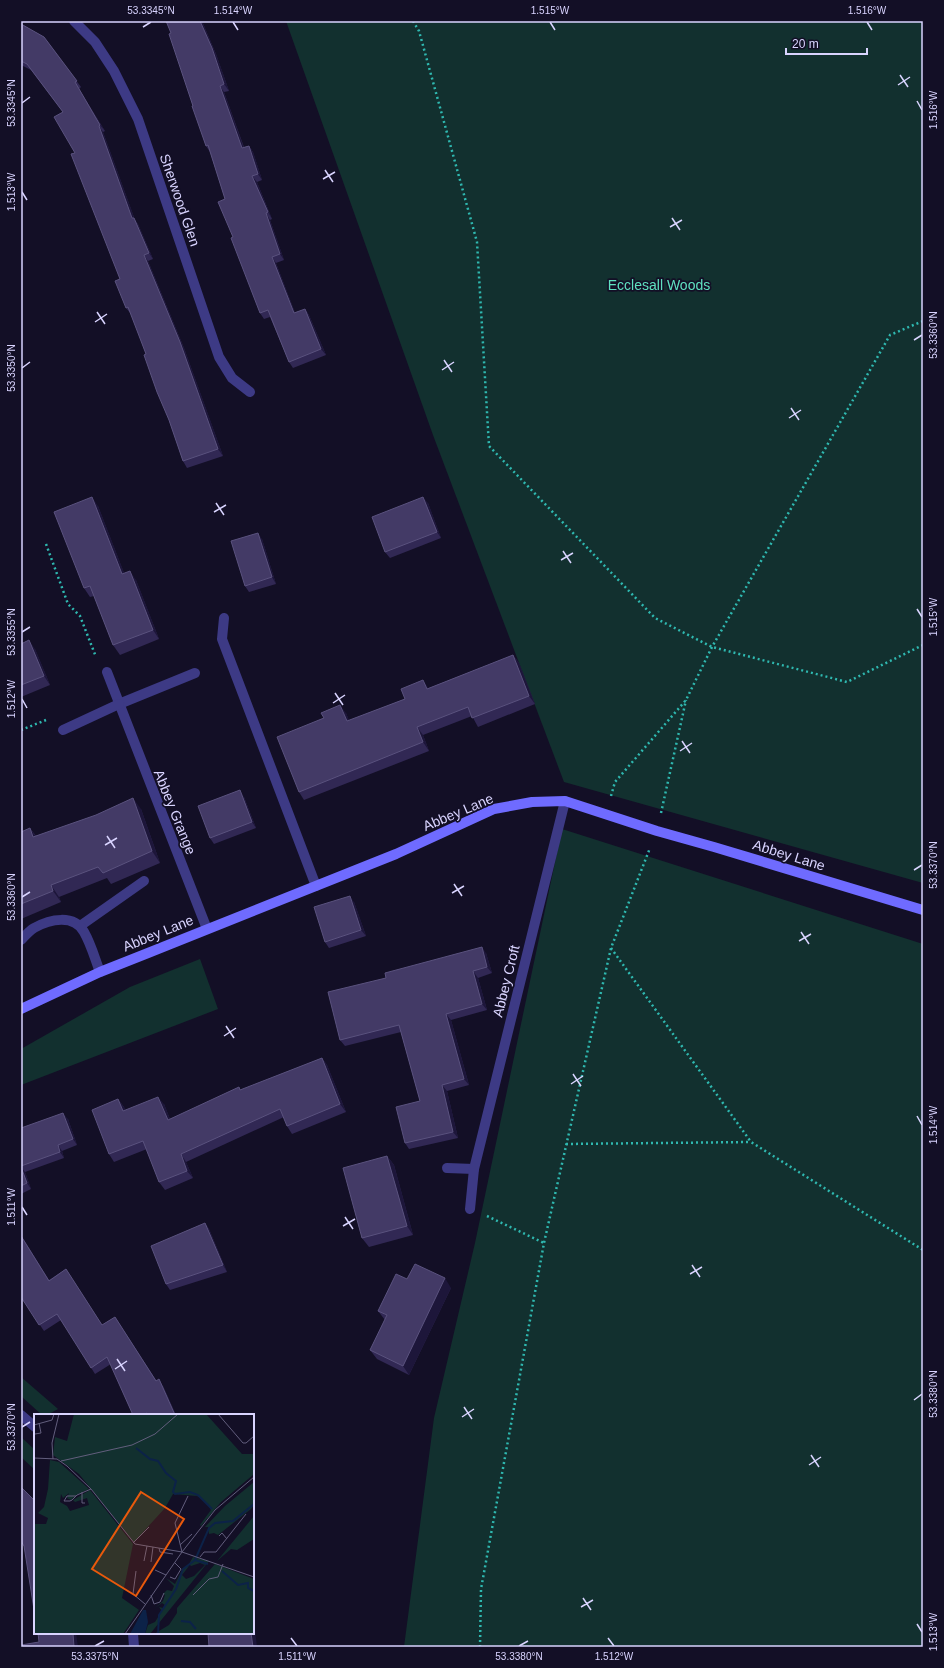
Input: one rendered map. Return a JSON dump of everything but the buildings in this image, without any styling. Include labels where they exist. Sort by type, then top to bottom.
[{"type":"main road","name":"Abbey Lane","points":[[21,1009],[100,972],[396,854],[494,809],[532,802],[565,801],[606,816],[923,910]]},
{"type":"street","name":"Sherwood Glen","points":[[74,21],[95,42],[114,71],[138,119],[219,357],[232,378],[250,392]]},
{"type":"street","points":[[224,618],[222,639],[316,886]]},
{"type":"street","name":"Abbey Grange","points":[[107,672],[207,929]]},
{"type":"street","points":[[63,730],[119,704],[195,673]]},
{"type":"street","name":"Abbey Croft","points":[[470,1208],[474,1168],[565,801]]},
{"type":"street","points":[[80,926],[144,881]]},
{"type":"street","points":[[21,940],[33,928],[53,920],[64,919],[72,921],[80,926],[84,932],[100,972]]},
{"type":"street","points":[[447,1168],[474,1168]]},
{"type":"street","points":[[21,1415],[34,1427]]},
{"type":"street","points":[[132,1634],[134,1647]]},
{"type":"path","points":[[413,21],[419,31],[477,242],[489,446],[655,618],[712,646],[847,682],[923,645]]},
{"type":"path","points":[[480,1647],[481,1589],[544,1243],[611,948],[657,831],[686,700],[712,646],[890,335],[923,320]]},
{"type":"path","points":[[46,544],[68,604],[80,616],[98,664],[107,672]]},
{"type":"path","points":[[606,816],[615,782],[686,700]]},
{"type":"path","points":[[611,948],[751,1142],[923,1250]]},
{"type":"path","points":[[566,1144],[751,1142]]},
{"type":"path","points":[[470,1208],[544,1243]]},
{"type":"green space","name":"Ecclesall Woods","points":[[286,21],[923,21],[923,883],[564,782],[433,435]]},
{"type":"green space","points":[[562,829],[923,944],[923,1647],[404,1647],[434,1418],[475,1243]]},
{"type":"green space","points":[[200,959],[218,1009],[21,1085],[21,1049],[130,987]]},
{"type":"green space","points":[[21,1377],[58,1409],[49,1414],[41,1414],[21,1396]]},
{"type":"green space","points":[[21,1437],[34,1449],[34,1469],[21,1457]]}]
